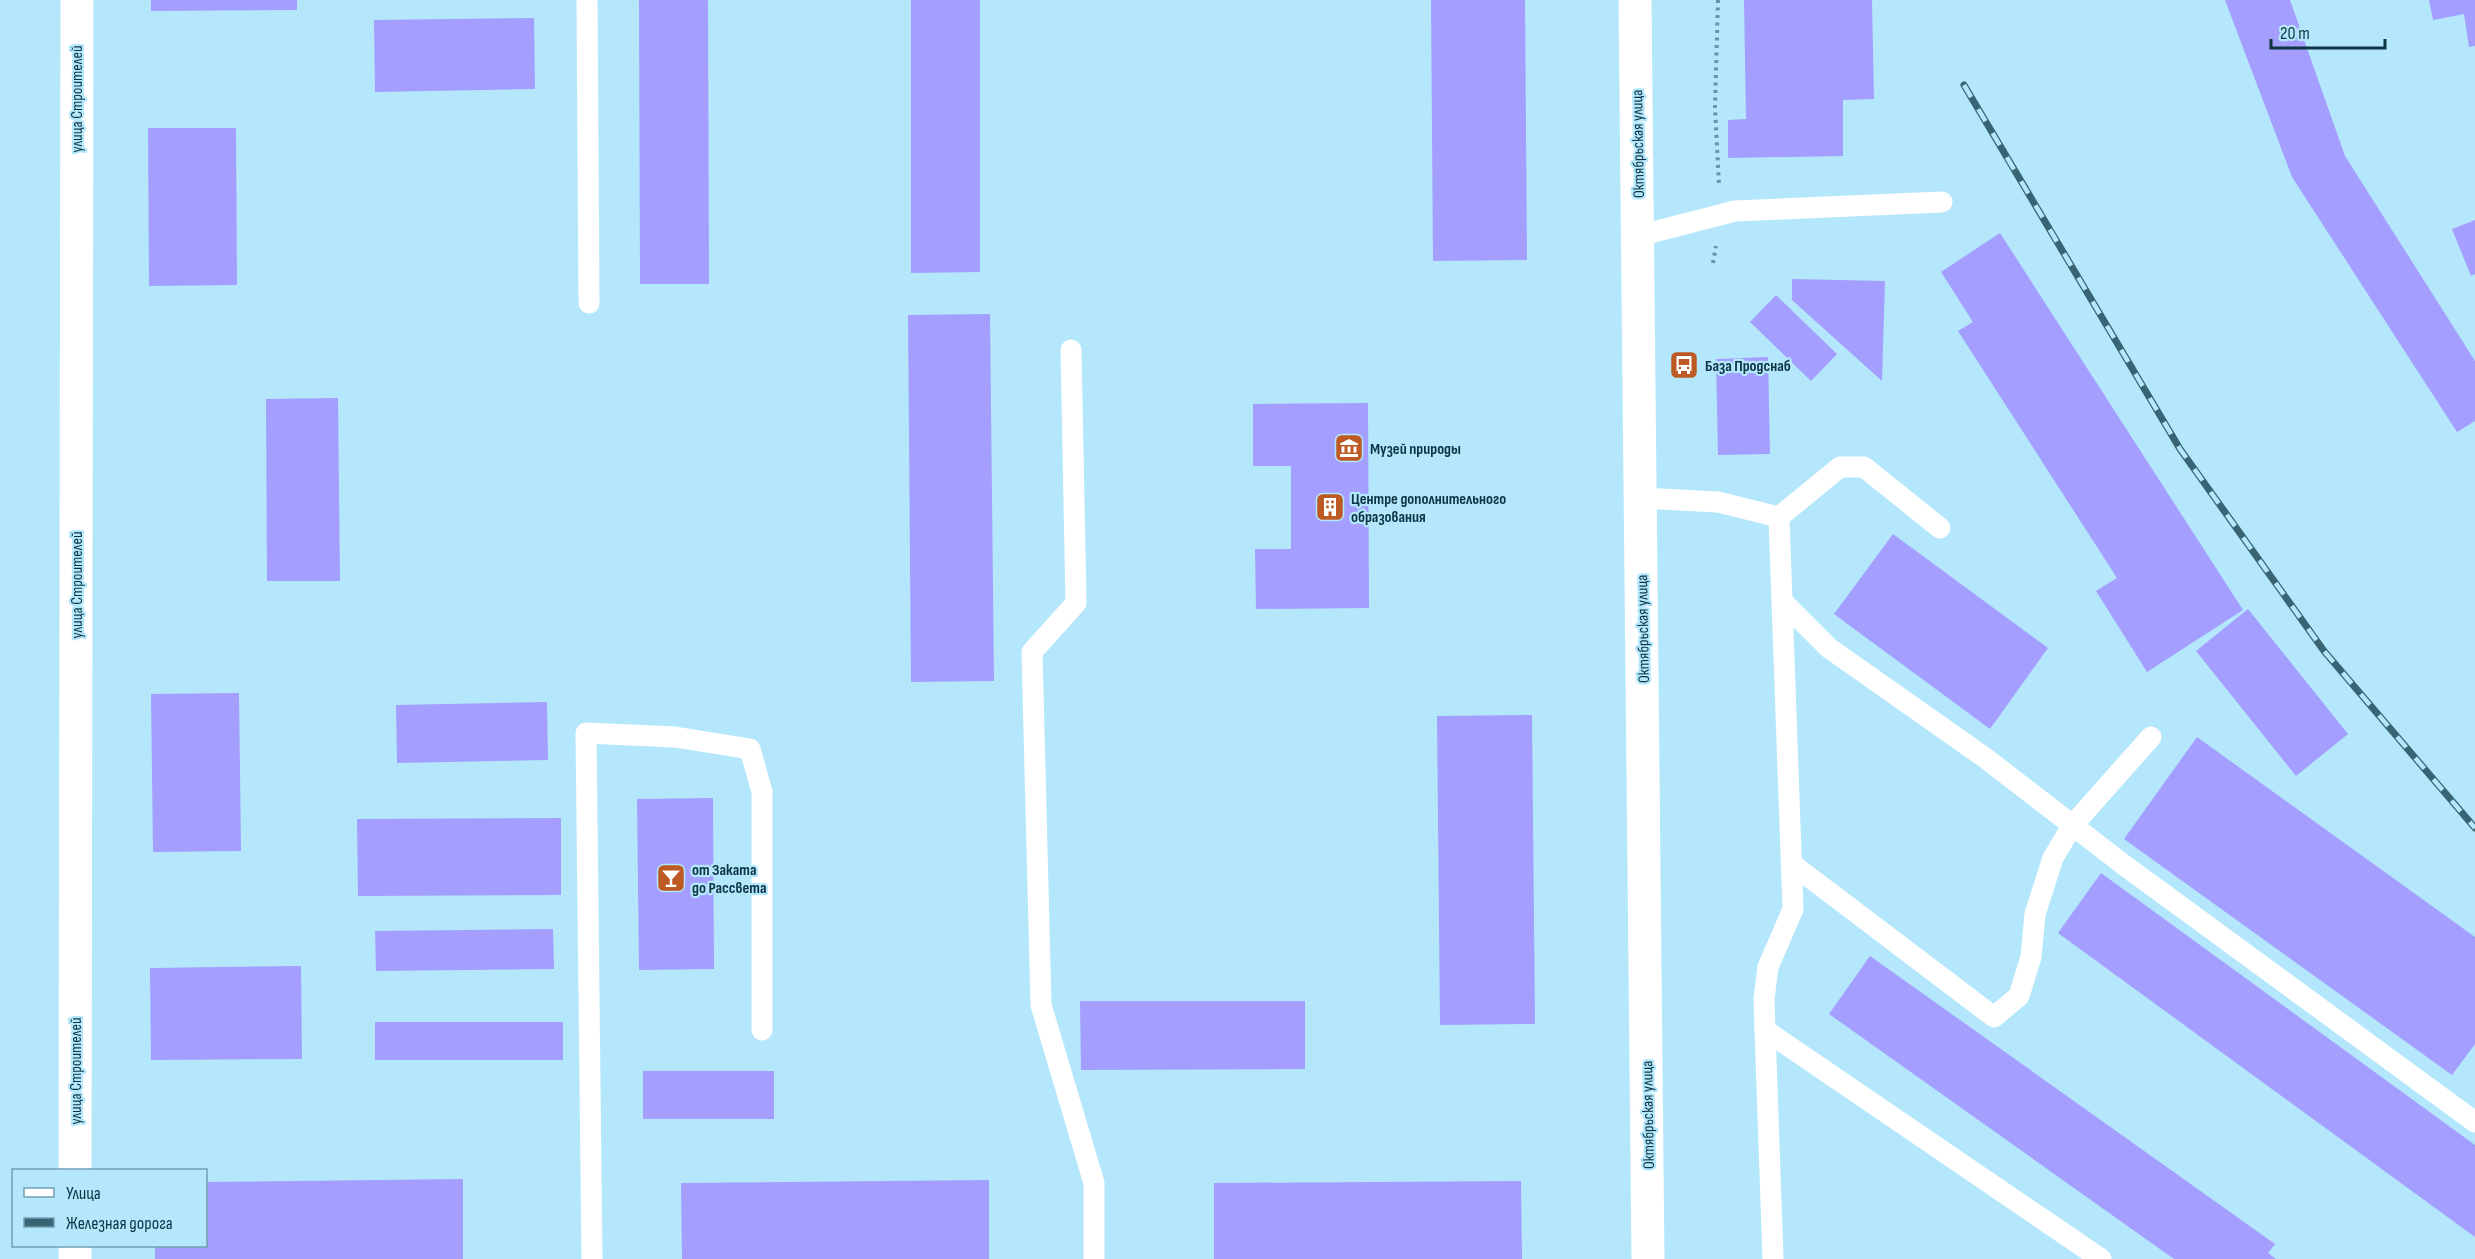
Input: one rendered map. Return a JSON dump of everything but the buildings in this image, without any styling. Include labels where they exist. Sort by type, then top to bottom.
[{"type":"main road","name":"улица Строителей","points":[[75,1169],[77,0]]},
{"type":"main road","name":"Октябрьская улица","points":[[1635,0],[1648,1259]]},
{"type":"lane","points":[[587,0],[589,303]]},
{"type":"lane","points":[[1638,236],[1736,211],[1942,202]]},
{"type":"lane","points":[[1071,350],[1076,603],[1032,652],[1041,1005],[1094,1184],[1094,1259]]},
{"type":"lane","points":[[1779,517],[1840,467],[1864,467],[1940,528]]},
{"type":"lane","points":[[1641,498],[1718,502],[1779,517]]},
{"type":"lane","points":[[1773,1259],[1764,999],[1768,967],[1794,909],[1779,517]]},
{"type":"lane","points":[[1782,601],[1829,648],[1984,757],[2072,826],[2475,1122]]},
{"type":"lane","points":[[592,1259],[586,733],[675,737],[750,749],[762,792],[762,1030]]},
{"type":"lane","points":[[1792,864],[1994,1017],[2019,996],[2031,957],[2035,914],[2053,858],[2072,826],[2151,737]]},
{"type":"lane","points":[[1765,1030],[2101,1259]]},
{"type":"path","points":[[1713,263],[1720,215],[1715,107],[1718,0]]},
{"type":"railway","points":[[1964,85],[2180,449],[2324,651],[2475,828]]},
{"type":"place","name":"База Продснаб","points":[[1684,365]]},
{"type":"place","name":"Музей природы","points":[[1349,448]]},
{"type":"place","name":"Центре дополнительного образования","points":[[1330,507]]},
{"type":"place","name":"от Заката до Рассвета","points":[[671,878]]}]
